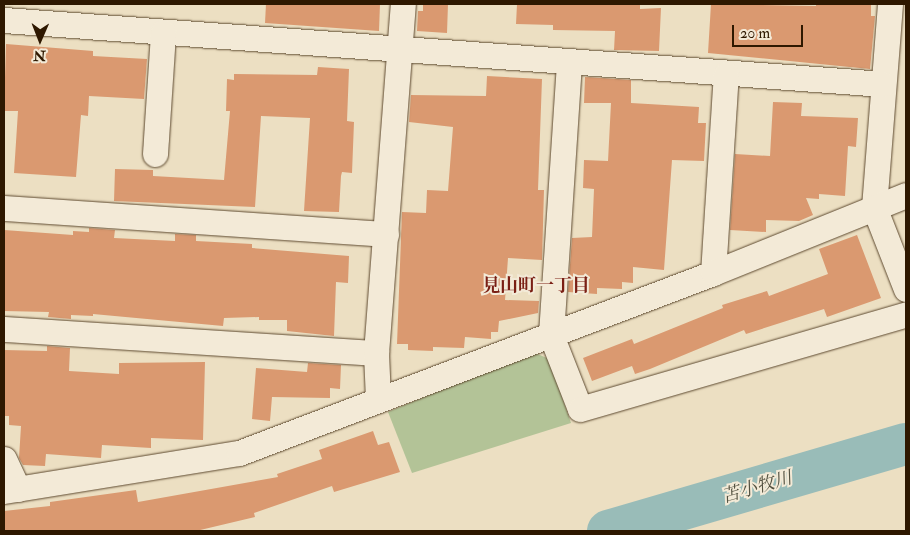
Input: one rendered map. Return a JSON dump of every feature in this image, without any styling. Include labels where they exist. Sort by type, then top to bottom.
[{"type":"street","points":[[378,399],[376,353],[403,4]]},
{"type":"street","points":[[890,4],[897,32],[883,84],[874,207],[906,289]]},
{"type":"street","points":[[4,20],[569,63],[883,84]]},
{"type":"street","points":[[156,154],[163,32]]},
{"type":"street","points":[[569,63],[551,335],[580,409],[906,314]]},
{"type":"street","points":[[713,273],[726,74]]},
{"type":"street","points":[[4,459],[11,490],[239,452],[713,273],[906,195]]},
{"type":"street","points":[[4,208],[386,234]]},
{"type":"street","points":[[4,329],[376,353]]},
{"type":"green space","points":[[533,352],[549,359],[571,423],[412,473],[388,412]]},
{"type":"building","points":[[266,4],[380,4],[379,31],[265,23]]},
{"type":"building","points":[[423,4],[448,4],[447,33],[417,31],[418,11],[423,11]]},
{"type":"building","points":[[517,4],[640,4],[640,9],[661,8],[659,51],[614,50],[615,31],[553,30],[553,25],[516,24]]},
{"type":"building","points":[[711,4],[816,6],[816,4],[871,4],[871,16],[875,16],[870,69],[708,53]]},
{"type":"building","points":[[6,44],[93,51],[93,56],[147,59],[144,99],[89,96],[88,116],[81,115],[76,177],[14,173],[18,111],[4,111]]},
{"type":"building","points":[[318,67],[349,69],[347,121],[354,122],[352,173],[342,172],[339,212],[304,211],[310,118],[261,116],[255,207],[114,201],[115,169],[153,170],[153,176],[224,180],[230,111],[226,111],[227,79],[234,80],[234,74],[317,75]]},
{"type":"building","points":[[487,76],[542,79],[538,190],[544,190],[542,260],[508,258],[505,300],[539,301],[538,313],[499,321],[498,332],[491,332],[491,339],[465,337],[464,348],[433,347],[433,351],[408,350],[408,344],[397,344],[402,212],[426,213],[427,190],[448,191],[453,127],[409,122],[411,95],[486,96]]},
{"type":"building","points":[[585,77],[631,80],[631,103],[699,107],[698,123],[706,123],[704,161],[672,160],[664,270],[633,267],[633,283],[622,282],[622,289],[597,288],[597,294],[568,292],[572,238],[592,237],[594,189],[583,188],[584,160],[608,161],[611,103],[584,103]]},
{"type":"building","points":[[773,102],[802,103],[801,116],[858,118],[856,147],[848,146],[845,196],[819,194],[819,199],[806,198],[813,215],[799,221],[766,220],[766,232],[730,230],[735,154],[770,156]]},
{"type":"building","points":[[89,228],[115,230],[114,238],[175,241],[175,234],[196,235],[196,241],[252,244],[252,248],[349,256],[348,283],[336,282],[334,336],[287,331],[287,320],[259,320],[259,317],[224,318],[223,326],[93,314],[93,316],[71,315],[71,319],[48,317],[49,312],[4,311],[4,230],[73,235],[73,231],[89,232]]},
{"type":"building","points":[[857,235],[881,298],[827,317],[824,309],[746,334],[744,330],[650,369],[635,374],[632,366],[592,381],[583,358],[632,339],[634,344],[723,308],[722,305],[767,291],[769,296],[828,274],[819,249]]},
{"type":"building","points":[[47,346],[70,348],[69,371],[119,374],[119,363],[205,362],[203,440],[151,438],[151,448],[102,445],[101,458],[46,454],[45,466],[23,465],[19,458],[21,426],[9,425],[9,416],[5,416],[4,350],[47,351]]},
{"type":"building","points":[[308,363],[341,365],[340,389],[330,388],[330,398],[272,397],[270,421],[252,419],[256,368],[307,372]]},
{"type":"building","points":[[373,431],[378,445],[389,442],[400,472],[334,492],[332,486],[254,513],[255,517],[196,531],[4,531],[4,511],[50,506],[50,502],[136,490],[138,502],[278,477],[277,474],[322,459],[319,450]]},
{"type":"waterway","name":"苫小牧川","points":[[608,531],[906,444]]},
{"type":"district","name":"見山町一丁目","points":[[536,286]]}]
